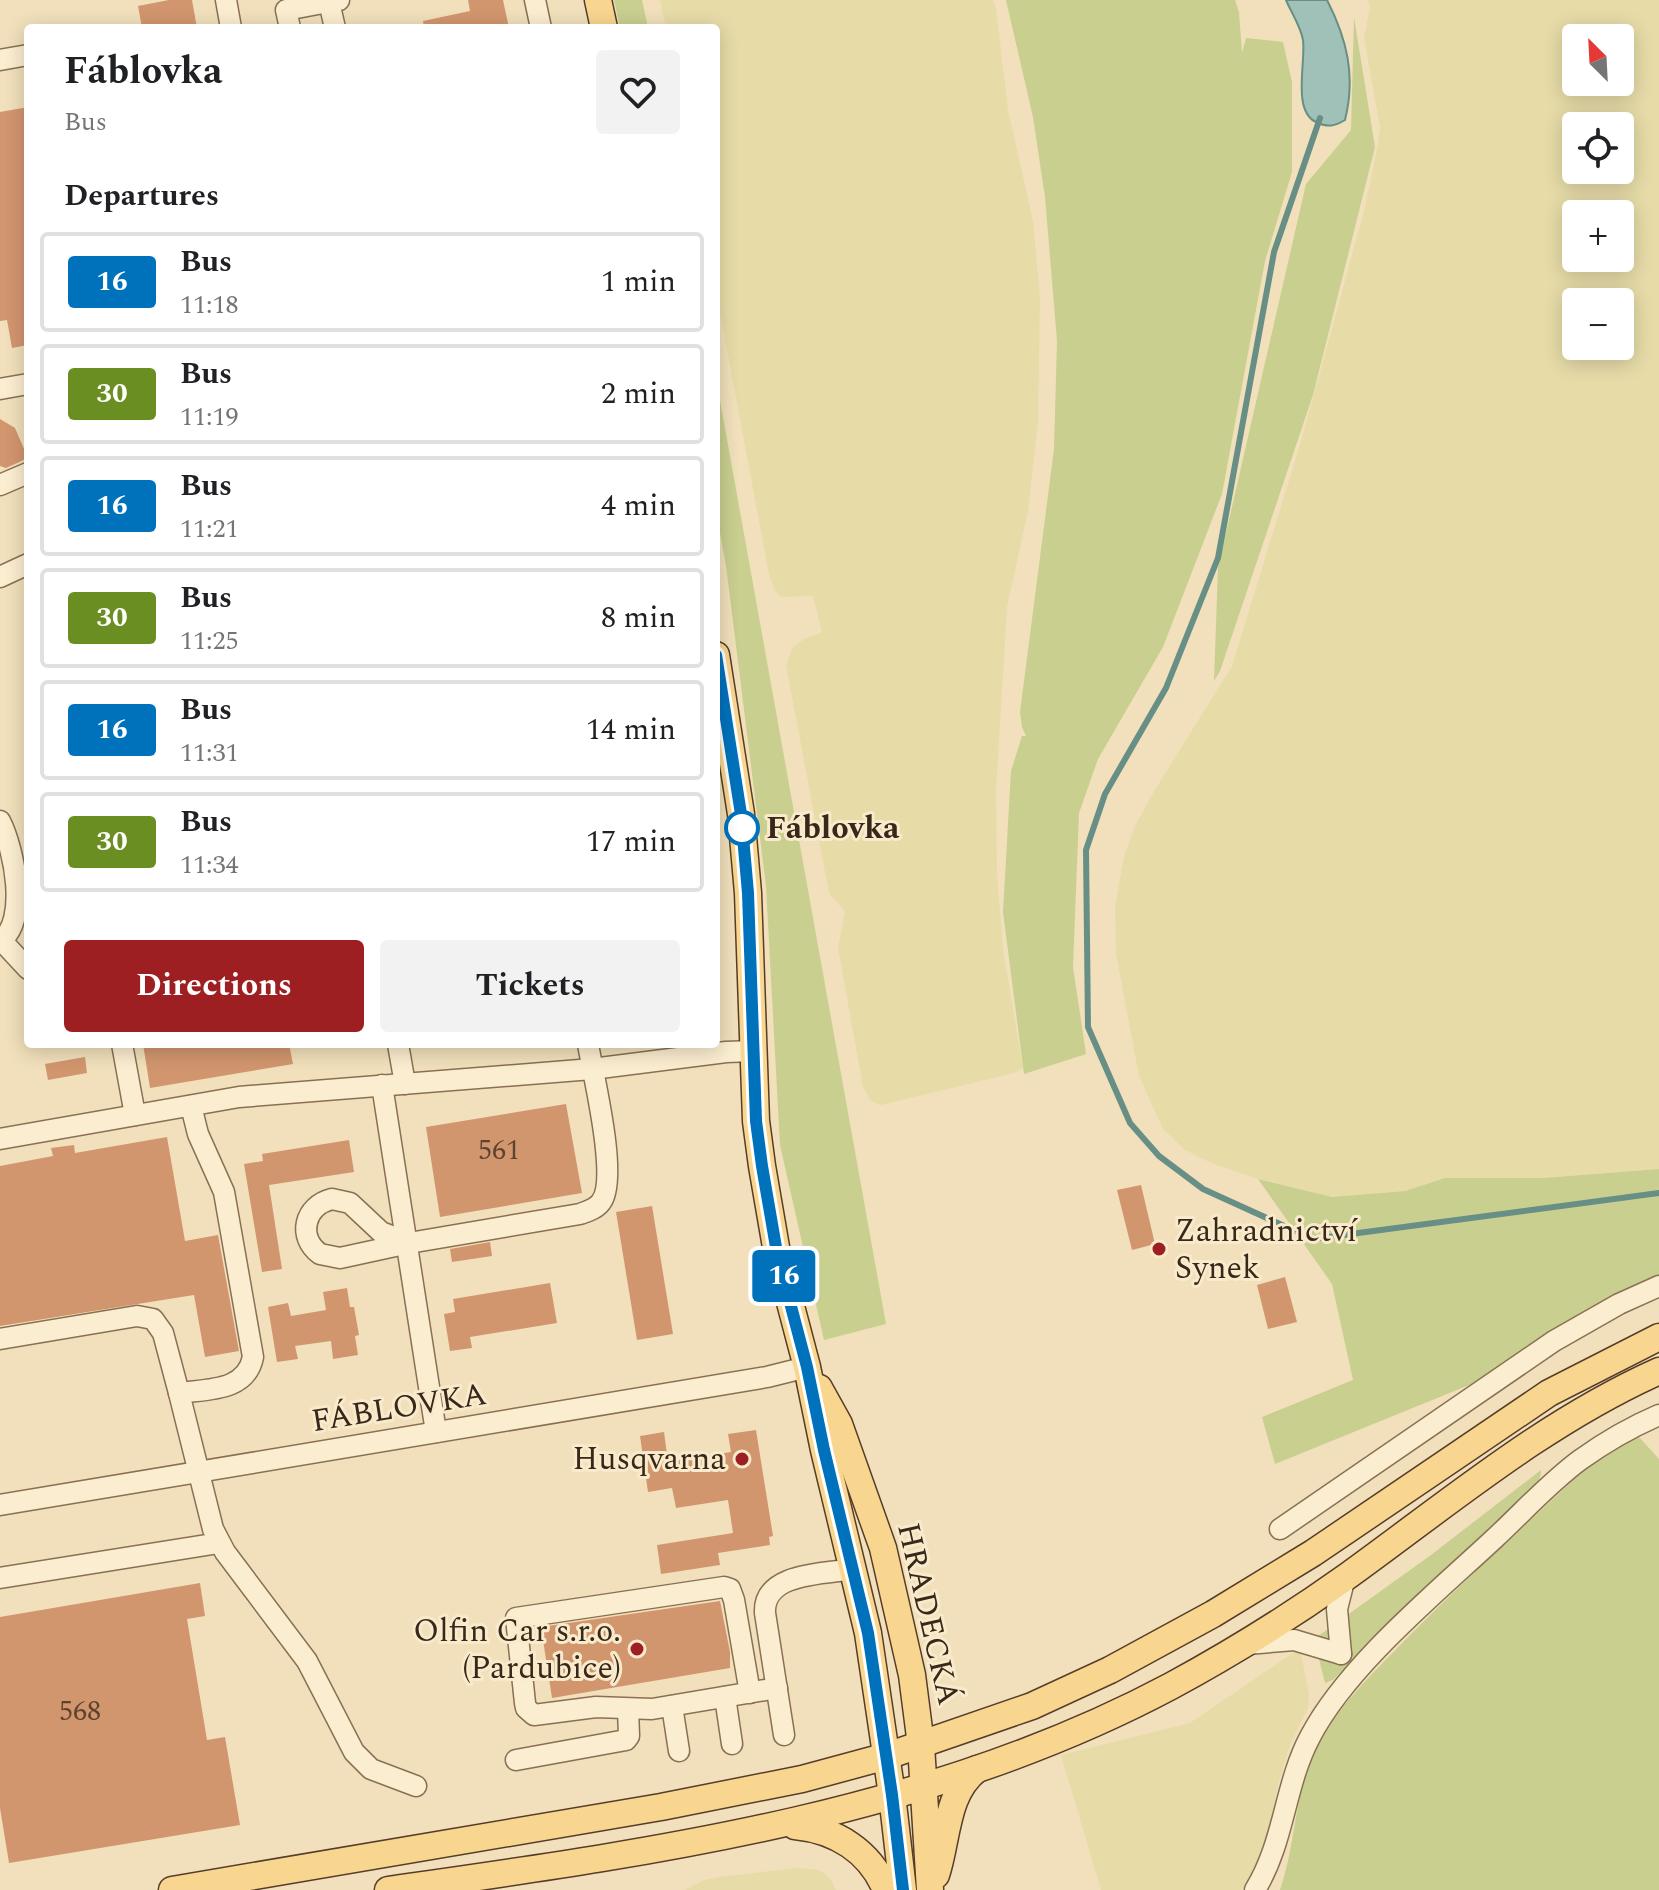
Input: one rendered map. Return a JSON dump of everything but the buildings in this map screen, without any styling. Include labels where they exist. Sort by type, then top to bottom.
[{"type":"main road","points":[[598,0],[603,24]]},
{"type":"main road","name":"HRADECKÁ","points":[[720,706],[724,756],[741,814],[748,893],[756,1121],[767,1196],[777,1253],[807,1367],[873,1660],[903,1890]]},
{"type":"main road","points":[[172,1890],[707,1799],[802,1779],[887,1756],[1032,1706],[1162,1642],[1313,1553],[1549,1393],[1659,1337]]},
{"type":"main road","name":"HRADECKÁ","points":[[807,1367],[839,1424],[883,1548],[912,1675],[921,1745],[930,1890]]},
{"type":"main road","points":[[388,1890],[671,1847],[839,1812],[980,1768],[1110,1716],[1241,1645],[1345,1577],[1523,1447],[1576,1414],[1659,1371]]},
{"type":"main road","points":[[930,1890],[944,1847],[952,1802],[963,1783],[980,1768]]},
{"type":"main road","points":[[779,1826],[811,1828],[841,1839],[865,1857],[886,1890]]},
{"type":"street","points":[[226,0],[230,24]]},
{"type":"street","points":[[535,0],[540,24]]},
{"type":"street","points":[[287,13],[334,1],[335,24]]},
{"type":"street","points":[[0,60],[24,56]]},
{"type":"street","points":[[0,389],[24,385]]},
{"type":"street","points":[[0,485],[24,475]]},
{"type":"street","points":[[0,577],[24,566]]},
{"type":"street","points":[[0,821],[7,840],[16,896],[14,924],[9,934],[1,940],[24,965]]},
{"type":"street","points":[[123,1048],[135,1115]]},
{"type":"street","points":[[399,1048],[405,1084]]},
{"type":"street","points":[[409,1243],[389,1237],[375,1228],[350,1203],[338,1199],[315,1207],[305,1224],[307,1238],[314,1250],[333,1259],[580,1214],[595,1208],[603,1200],[609,1170],[589,1048]]},
{"type":"street","points":[[0,1139],[239,1097],[592,1069],[754,1051]]},
{"type":"street","points":[[382,1085],[436,1432]]},
{"type":"street","points":[[179,1393],[232,1384],[245,1375],[253,1357],[226,1201],[195,1126],[191,1106]]},
{"type":"street","points":[[1280,1529],[1554,1341],[1619,1304],[1659,1286]]},
{"type":"street","points":[[0,1339],[137,1316],[153,1319],[163,1333],[219,1543],[307,1661],[354,1752],[371,1769],[416,1786]]},
{"type":"street","name":"FÁBLOVKA","points":[[0,1505],[767,1377],[807,1367]]},
{"type":"street","points":[[1255,1890],[1277,1847],[1301,1756],[1336,1697],[1429,1600],[1578,1461],[1632,1426],[1659,1415]]},
{"type":"street","points":[[0,1578],[219,1543]]},
{"type":"street","points":[[784,1735],[765,1600],[776,1586],[790,1580],[854,1569]]},
{"type":"street","points":[[1241,1645],[1294,1640],[1341,1654],[1337,1609],[1345,1577]]},
{"type":"street","points":[[750,1693],[734,1600],[730,1589],[724,1587],[516,1618],[525,1703],[530,1712],[541,1715],[596,1707],[645,1710],[750,1693],[777,1688]]},
{"type":"street","points":[[725,1697],[732,1744]]},
{"type":"street","points":[[672,1706],[679,1751]]},
{"type":"street","points":[[516,1760],[626,1740],[629,1736],[628,1709]]},
{"type":"shaded area","points":[[660,0],[993,0],[996,8],[1008,110],[1033,221],[1040,299],[1038,421],[1028,511],[1007,607],[996,791],[997,873],[1003,949],[1023,1068],[1014,1073],[881,1105],[870,1100],[863,1087],[838,948],[845,912],[829,893],[786,665],[793,647],[804,639],[822,633],[813,596],[781,597],[775,591],[769,574],[720,312],[720,24],[665,24]]},
{"type":"shaded area","points":[[1368,0],[1659,0],[1659,1169],[1543,1178],[1445,1178],[1405,1191],[1332,1197],[1258,1179],[1211,1163],[1185,1150],[1163,1129],[1139,1076],[1116,954],[1115,907],[1124,857],[1134,828],[1153,793],[1232,666],[1302,438],[1364,211],[1377,149],[1380,128],[1364,37],[1370,8]]},
{"type":"shaded area","points":[[1300,1648],[1309,1694],[1308,1708],[1290,1745],[1266,1845],[1251,1878],[1241,1890],[1101,1890],[1061,1755],[1190,1723]]},
{"type":"shaded area","points":[[798,1868],[820,1870],[832,1881],[836,1890],[685,1890],[704,1880],[719,1877]]},
{"type":"green space","points":[[614,0],[642,0],[647,24],[619,24]]},
{"type":"green space","points":[[1006,0],[1235,0],[1242,53],[1246,38],[1283,42],[1292,82],[1292,172],[1265,261],[1222,494],[1163,647],[1098,759],[1079,813],[1073,967],[1086,1054],[1024,1074],[1003,912],[1011,771],[1022,736],[1026,736],[1020,712],[1054,449],[1057,341],[1045,197],[1033,117]]},
{"type":"green space","points":[[1354,17],[1375,147],[1313,395],[1214,681],[1218,568],[1306,184],[1351,130]]},
{"type":"green space","points":[[720,400],[886,1324],[824,1340],[780,1145],[766,886],[720,533]]},
{"type":"green space","points":[[1659,1169],[1659,1296],[1511,1368],[1275,1464],[1262,1417],[1353,1380],[1332,1284],[1258,1179],[1332,1197],[1405,1191],[1445,1178],[1543,1178]]},
{"type":"green space","points":[[1639,1437],[1659,1459],[1659,1890],[1280,1890],[1303,1783],[1324,1734],[1345,1705],[1429,1616],[1606,1449]]},
{"type":"green space","points":[[1541,1470],[1537,1483],[1527,1495],[1438,1576],[1333,1680],[1325,1683],[1314,1639],[1431,1555]]},
{"type":"water","points":[[1286,0],[1327,0],[1334,15],[1348,58],[1350,88],[1345,120],[1338,124],[1328,126],[1316,122],[1304,108],[1303,40]]},
{"type":"waterway","points":[[1320,118],[1274,252],[1218,558],[1166,688],[1105,794],[1086,850],[1088,1027],[1130,1123],[1159,1156],[1203,1189],[1313,1239],[1659,1193]]},
{"type":"bus line","name":"16","points":[[720,680],[741,814],[748,893],[756,1121],[762,1166],[777,1253],[807,1367],[868,1633],[903,1890]]},
{"type":"place","name":"Fáblovka","points":[[742,828]]},
{"type":"place","name":"Zahradnictví Synek","points":[[1159,1249]]},
{"type":"place","name":"Husqvarna","points":[[742,1459]]},
{"type":"place","name":"Olfin Car s.r.o. (Pardubice)","points":[[637,1649]]}]
